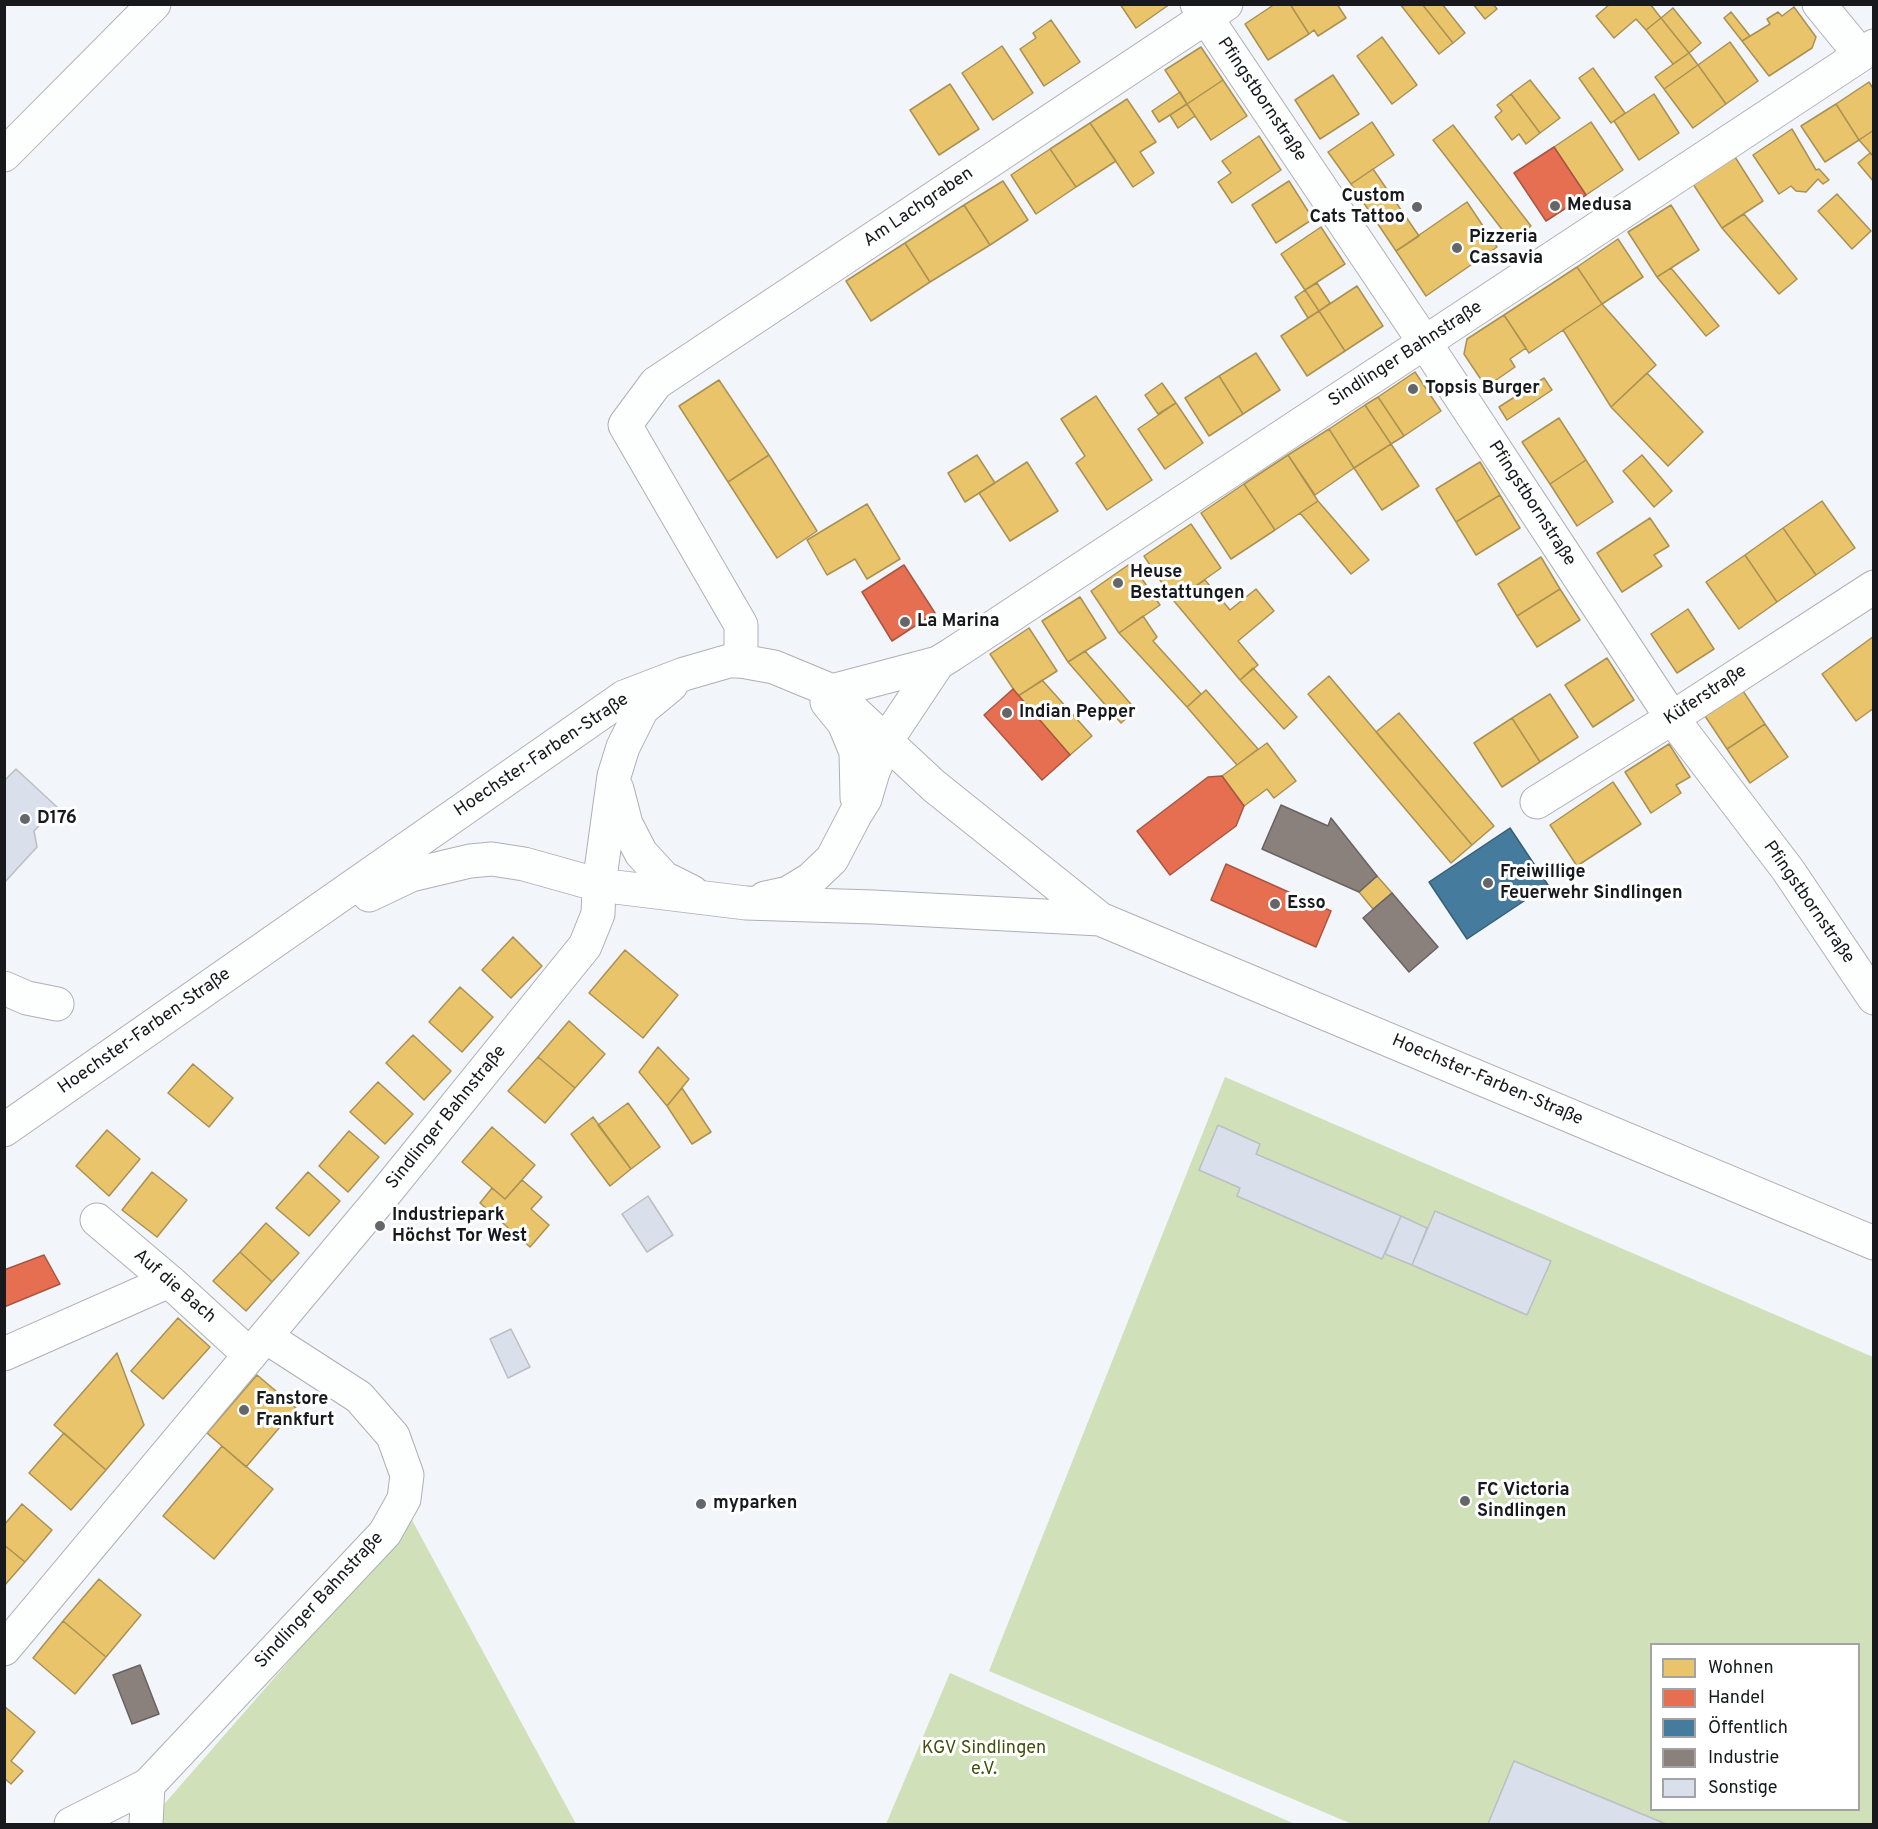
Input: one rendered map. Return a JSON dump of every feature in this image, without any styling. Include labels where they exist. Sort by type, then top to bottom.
[{"type":"street","points":[[4,155],[154,4]]},
{"type":"street","points":[[1819,4],[1867,50]]},
{"type":"street","name":"Pfingstbornstraße","points":[[1209,9],[1672,718],[1788,870],[1874,998]]},
{"type":"street","name":"Am Lachgraben","points":[[741,661],[741,625],[625,425],[656,383],[1209,9]]},
{"type":"street","name":"Sindlinger Bahnstraße","points":[[822,688],[938,663],[1867,50]]},
{"type":"street","name":"Küferstraße","points":[[1537,802],[1874,587]]},
{"type":"street","name":"Hoechster-Farben-Straße","points":[[4,1130],[624,697],[684,674],[729,661],[741,661],[774,667],[822,688],[886,741],[934,786],[1100,919],[1874,1243]]},
{"type":"street","name":"Sindlinger Bahnstraße","points":[[746,903],[788,893],[812,879],[832,859],[865,799],[886,741],[938,663]]},
{"type":"street","name":"Sindlinger Bahnstraße","points":[[4,1648],[382,1197],[585,946],[598,914],[599,885],[614,776],[623,747],[642,709],[684,674]]},
{"type":"street","points":[[822,688],[844,723],[856,752],[858,790],[855,815]]},
{"type":"street","points":[[614,776],[626,824],[641,853],[664,878],[704,898]]},
{"type":"street","name":"Hoechster-Farben-Straße","points":[[285,934],[411,875],[470,861],[492,859],[524,864],[599,885],[746,903],[1100,919]]},
{"type":"street","points":[[4,987],[27,998],[57,1004]]},
{"type":"street","name":"Auf die Bach","points":[[97,1220],[169,1281],[258,1346]]},
{"type":"street","points":[[4,1354],[169,1281]]},
{"type":"street","name":"Sindlinger Bahnstraße","points":[[71,1824],[148,1785],[385,1533],[404,1499],[407,1475],[393,1436],[359,1397],[258,1346]]},
{"type":"street","points":[[146,1824],[148,1785]]},
{"type":"green space","name":"FC Victoria Sindlingen","points":[[1225,1077],[1873,1357],[1873,1824],[1352,1824],[989,1671]]},
{"type":"green space","points":[[412,1520],[576,1824],[160,1824],[159,1810]]},
{"type":"green space","name":"KGV Sindlingen e.V.","points":[[950,1673],[1295,1824],[886,1824]]},
{"type":"building: Wohnen","points":[[1120,4],[1170,4],[1136,28]]},
{"type":"building: Wohnen","points":[[1275,4],[1290,4],[1309,34],[1268,60],[1245,24]]},
{"type":"building: Wohnen","points":[[1290,4],[1337,4],[1346,18],[1318,36],[1314,30],[1309,34]]},
{"type":"building: Wohnen","points":[[1400,4],[1422,4],[1453,43],[1439,54]]},
{"type":"building: Wohnen","points":[[1422,4],[1442,4],[1465,33],[1453,43]]},
{"type":"building: Wohnen","points":[[1473,4],[1493,4],[1497,9],[1485,19]]},
{"type":"building: Wohnen","points":[[1610,4],[1650,4],[1661,18],[1646,30],[1636,19],[1614,38],[1596,16]]},
{"type":"building: Wohnen","points":[[1794,7],[1816,37],[1812,48],[1769,76],[1742,41],[1770,24],[1767,19],[1778,12],[1782,16]]},
{"type":"building: Wohnen","points":[[1673,8],[1701,43],[1689,53],[1661,18]]},
{"type":"building: Wohnen","points":[[1731,12],[1750,36],[1742,41],[1724,18]]},
{"type":"building: Wohnen","points":[[1661,18],[1689,53],[1673,64],[1646,30]]},
{"type":"building: Wohnen","points":[[1051,20],[1080,62],[1044,86],[1020,49],[1036,38],[1033,33]]},
{"type":"building: Wohnen","points":[[1382,37],[1417,85],[1392,104],[1357,56]]},
{"type":"building: Wohnen","points":[[1730,42],[1758,81],[1726,104],[1698,65]]},
{"type":"building: Wohnen","points":[[1002,46],[1033,93],[993,120],[962,73]]},
{"type":"building: Wohnen","points":[[1201,47],[1223,80],[1187,104],[1165,70]]},
{"type":"building: Wohnen","points":[[1689,53],[1698,65],[1664,89],[1655,77]]},
{"type":"building: Wohnen","points":[[1698,65],[1726,104],[1693,128],[1664,89]]},
{"type":"building: Wohnen","points":[[1593,68],[1625,113],[1611,123],[1579,78]]},
{"type":"building: Wohnen","points":[[1333,75],[1359,114],[1320,139],[1295,100]]},
{"type":"building: Wohnen","points":[[1223,80],[1247,116],[1211,140],[1187,104]]},
{"type":"building: Wohnen","points":[[1530,80],[1560,118],[1540,133],[1511,94]]},
{"type":"building: Wohnen","points":[[1869,82],[1874,90],[1874,130],[1859,140],[1836,104]]},
{"type":"building: Wohnen","points":[[950,84],[979,129],[939,155],[910,110]]},
{"type":"building: Wohnen","points":[[1180,92],[1187,104],[1159,122],[1152,111]]},
{"type":"building: Wohnen","points":[[1511,94],[1540,133],[1526,144],[1519,134],[1512,140],[1495,117],[1502,111],[1497,105]]},
{"type":"building: Wohnen","points":[[1654,94],[1679,133],[1639,160],[1614,121]]},
{"type":"building: Wohnen","points":[[1127,99],[1156,142],[1140,152],[1154,173],[1133,187],[1090,123]]},
{"type":"building: Wohnen","points":[[1187,104],[1195,116],[1178,128],[1170,115]]},
{"type":"building: Wohnen","points":[[1836,104],[1859,140],[1825,162],[1801,126]]},
{"type":"building: Wohnen","points":[[1372,122],[1394,155],[1351,184],[1328,152]]},
{"type":"building: Wohnen","points":[[1591,122],[1623,170],[1586,195],[1554,147]]},
{"type":"building: Wohnen","points":[[1090,123],[1116,161],[1076,187],[1050,149]]},
{"type":"building: Wohnen","points":[[1453,125],[1531,226],[1511,241],[1433,140]]},
{"type":"building: Wohnen","points":[[1792,129],[1816,170],[1819,169],[1829,180],[1823,184],[1818,179],[1806,192],[1796,191],[1791,186],[1779,194],[1753,155]]},
{"type":"building: Wohnen","points":[[1874,130],[1874,157],[1859,140]]},
{"type":"building: Wohnen","points":[[1259,136],[1281,170],[1232,203],[1218,182],[1231,173],[1222,161]]},
{"type":"building: Wohnen","points":[[1050,149],[1076,187],[1036,214],[1011,175]]},
{"type":"building: Wohnen","points":[[1870,153],[1874,157],[1874,182],[1858,163]]},
{"type":"building: Wohnen","points":[[1735,157],[1763,201],[1722,228],[1693,184]]},
{"type":"building: Wohnen","points":[[1373,169],[1419,236],[1396,251],[1351,184]]},
{"type":"building: Wohnen","points":[[1003,181],[1028,220],[990,245],[964,205]]},
{"type":"building: Wohnen","points":[[1289,181],[1313,219],[1276,243],[1252,205]]},
{"type":"building: Wohnen","points":[[1837,194],[1871,231],[1852,249],[1818,211]]},
{"type":"building: Wohnen","points":[[1467,202],[1497,247],[1426,296],[1396,251]]},
{"type":"building: Wohnen","points":[[964,205],[990,245],[930,282],[905,243]]},
{"type":"building: Wohnen","points":[[1671,205],[1699,250],[1657,277],[1628,232]]},
{"type":"building: Wohnen","points":[[1744,214],[1797,279],[1779,294],[1722,228]]},
{"type":"building: Wohnen","points":[[1321,227],[1345,264],[1305,290],[1281,254]]},
{"type":"building: Wohnen","points":[[1618,239],[1643,277],[1602,304],[1577,267]]},
{"type":"building: Wohnen","points":[[905,243],[930,282],[871,321],[846,281]]},
{"type":"building: Wohnen","points":[[1577,267],[1602,304],[1529,353],[1504,315]]},
{"type":"building: Wohnen","points":[[1671,268],[1719,326],[1706,336],[1657,277]]},
{"type":"building: Wohnen","points":[[1317,283],[1330,303],[1319,311],[1305,290]]},
{"type":"building: Wohnen","points":[[1357,286],[1383,326],[1345,351],[1319,311]]},
{"type":"building: Wohnen","points":[[1305,290],[1319,311],[1308,318],[1295,297]]},
{"type":"building: Wohnen","points":[[1602,304],[1656,365],[1611,407],[1563,330]]},
{"type":"building: Wohnen","points":[[1319,311],[1345,351],[1307,376],[1281,336]]},
{"type":"building: Wohnen","points":[[1504,315],[1526,348],[1510,359],[1515,367],[1486,387],[1464,354],[1467,339]]},
{"type":"building: Wohnen","points":[[1256,353],[1280,390],[1243,414],[1219,376]]},
{"type":"building: Wohnen","points":[[1415,372],[1441,411],[1404,436],[1378,397]]},
{"type":"building: Wohnen","points":[[1647,373],[1703,432],[1668,466],[1611,407]]},
{"type":"building: Wohnen","points":[[1219,376],[1243,414],[1209,436],[1185,398]]},
{"type":"building: Wohnen","points":[[1544,378],[1552,390],[1507,420],[1499,407]]},
{"type":"building: Wohnen","points":[[719,380],[769,455],[728,482],[679,406]]},
{"type":"building: Wohnen","points":[[1162,383],[1176,403],[1158,414],[1145,395]]},
{"type":"building: Wohnen","points":[[1096,396],[1152,480],[1107,510],[1076,463],[1085,456],[1061,419]]},
{"type":"building: Wohnen","points":[[1378,397],[1404,436],[1391,444],[1365,405]]},
{"type":"building: Wohnen","points":[[1176,403],[1203,443],[1165,469],[1138,429]]},
{"type":"building: Wohnen","points":[[1365,405],[1391,444],[1354,468],[1329,429]]},
{"type":"building: Wohnen","points":[[1559,418],[1586,460],[1550,484],[1522,442]]},
{"type":"building: Wohnen","points":[[1329,429],[1354,468],[1315,495],[1288,455]]},
{"type":"building: Wohnen","points":[[1391,444],[1419,486],[1382,510],[1354,468]]},
{"type":"building: Wohnen","points":[[769,455],[817,531],[777,558],[728,482]]},
{"type":"building: Wohnen","points":[[977,455],[995,483],[965,502],[948,473]]},
{"type":"building: Wohnen","points":[[1288,455],[1318,501],[1275,530],[1244,484]]},
{"type":"building: Wohnen","points":[[1642,455],[1672,491],[1654,507],[1623,471]]},
{"type":"building: Wohnen","points":[[1586,460],[1613,502],[1577,526],[1550,484]]},
{"type":"building: Wohnen","points":[[1027,462],[1058,511],[1010,541],[979,493]]},
{"type":"building: Wohnen","points":[[1480,462],[1500,495],[1456,522],[1436,489]]},
{"type":"building: Wohnen","points":[[1244,484],[1275,530],[1231,559],[1201,513]]},
{"type":"building: Wohnen","points":[[1500,495],[1520,528],[1476,555],[1456,522]]},
{"type":"building: Wohnen","points":[[1318,501],[1369,560],[1351,574],[1300,513]]},
{"type":"building: Wohnen","points":[[1822,501],[1855,548],[1816,575],[1783,528]]},
{"type":"building: Wohnen","points":[[867,504],[900,559],[867,579],[855,559],[827,575],[807,540]]},
{"type":"building: Wohnen","points":[[1650,518],[1669,546],[1654,555],[1662,566],[1622,592],[1597,553]]},
{"type":"building: Wohnen","points":[[1191,524],[1221,568],[1174,601],[1144,556]]},
{"type":"building: Wohnen","points":[[1783,528],[1816,575],[1777,602],[1745,555]]},
{"type":"building: Wohnen","points":[[1745,555],[1777,602],[1739,629],[1706,582]]},
{"type":"building: Wohnen","points":[[1541,557],[1560,589],[1517,616],[1498,584]]},
{"type":"building: Wohnen","points":[[1131,563],[1160,605],[1119,633],[1091,591]]},
{"type":"building: Wohnen","points":[[1205,580],[1230,610],[1256,589],[1274,611],[1238,641],[1258,665],[1240,680],[1174,601]]},
{"type":"building: Wohnen","points":[[1560,589],[1580,620],[1537,647],[1517,616]]},
{"type":"building: Wohnen","points":[[1080,597],[1106,638],[1068,662],[1042,621]]},
{"type":"building: Wohnen","points":[[1688,609],[1714,649],[1677,673],[1651,634]]},
{"type":"building: Wohnen","points":[[1143,616],[1157,637],[1153,641],[1201,694],[1187,707],[1119,633]]},
{"type":"building: Wohnen","points":[[1029,628],[1057,671],[1018,696],[990,654]]},
{"type":"building: Wohnen","points":[[1874,636],[1874,708],[1856,721],[1822,674]]},
{"type":"building: Wohnen","points":[[1085,651],[1136,710],[1121,723],[1068,662]]},
{"type":"building: Wohnen","points":[[1607,658],[1634,700],[1593,727],[1565,685]]},
{"type":"building: Wohnen","points":[[1253,668],[1297,717],[1284,729],[1240,680]]},
{"type":"building: Wohnen","points":[[1329,676],[1472,845],[1451,863],[1308,694]]},
{"type":"building: Wohnen","points":[[1042,680],[1092,736],[1070,755],[1018,696]]},
{"type":"building: Wohnen","points":[[1206,690],[1258,749],[1237,765],[1187,707]]},
{"type":"building: Wohnen","points":[[1743,691],[1765,724],[1727,749],[1705,716]]},
{"type":"building: Wohnen","points":[[1550,694],[1578,737],[1540,762],[1512,718]]},
{"type":"building: Wohnen","points":[[1399,713],[1494,826],[1472,845],[1376,732]]},
{"type":"building: Wohnen","points":[[1512,718],[1540,762],[1502,787],[1474,743]]},
{"type":"building: Wohnen","points":[[1765,724],[1788,757],[1750,783],[1727,749]]},
{"type":"building: Wohnen","points":[[1267,743],[1296,781],[1274,798],[1267,789],[1244,806],[1222,776]]},
{"type":"building: Wohnen","points":[[1669,744],[1690,777],[1676,785],[1681,793],[1651,813],[1625,772]]},
{"type":"building: Wohnen","points":[[1613,782],[1641,824],[1577,866],[1550,825]]},
{"type":"building: Wohnen","points":[[1377,876],[1392,893],[1373,909],[1359,892]]},
{"type":"building: Wohnen","points":[[513,937],[542,966],[511,998],[482,970]]},
{"type":"building: Wohnen","points":[[625,950],[678,995],[643,1038],[589,993]]},
{"type":"building: Wohnen","points":[[460,987],[493,1017],[462,1052],[429,1022]]},
{"type":"building: Wohnen","points":[[569,1021],[605,1054],[575,1088],[538,1057]]},
{"type":"building: Wohnen","points":[[413,1035],[451,1071],[424,1100],[386,1063]]},
{"type":"building: Wohnen","points":[[658,1047],[689,1079],[667,1106],[639,1072]]},
{"type":"building: Wohnen","points":[[538,1057],[575,1088],[545,1123],[508,1091]]},
{"type":"building: Wohnen","points":[[193,1064],[233,1098],[209,1127],[168,1093]]},
{"type":"building: Wohnen","points":[[378,1082],[413,1114],[385,1144],[350,1112]]},
{"type":"building: Wohnen","points":[[682,1088],[711,1132],[692,1144],[667,1106]]},
{"type":"building: Wohnen","points":[[628,1103],[660,1147],[631,1169],[598,1125]]},
{"type":"building: Wohnen","points":[[593,1117],[631,1169],[610,1186],[571,1134]]},
{"type":"building: Wohnen","points":[[492,1127],[535,1165],[505,1199],[462,1162]]},
{"type":"building: Wohnen","points":[[107,1130],[140,1159],[109,1196],[76,1166]]},
{"type":"building: Wohnen","points":[[349,1131],[379,1157],[348,1192],[319,1166]]},
{"type":"building: Wohnen","points":[[152,1172],[187,1200],[157,1237],[122,1210]]},
{"type":"building: Wohnen","points":[[308,1172],[340,1201],[309,1236],[276,1208]]},
{"type":"building: Wohnen","points":[[522,1180],[542,1197],[531,1209],[549,1225],[530,1247],[480,1203],[492,1188],[505,1199]]},
{"type":"building: Wohnen","points":[[266,1223],[299,1253],[272,1282],[240,1252]]},
{"type":"building: Wohnen","points":[[240,1252],[272,1282],[246,1311],[213,1281]]},
{"type":"building: Wohnen","points":[[178,1318],[210,1347],[163,1399],[131,1371]]},
{"type":"building: Wohnen","points":[[117,1353],[144,1425],[106,1470],[54,1425]]},
{"type":"building: Wohnen","points":[[257,1375],[296,1408],[246,1467],[207,1433]]},
{"type":"building: Wohnen","points":[[64,1433],[106,1470],[71,1510],[29,1473]]},
{"type":"building: Wohnen","points":[[222,1446],[273,1489],[214,1559],[163,1516]]},
{"type":"building: Wohnen","points":[[22,1504],[52,1530],[25,1562],[4,1545],[4,1525]]},
{"type":"building: Wohnen","points":[[4,1545],[25,1562],[4,1586]]},
{"type":"building: Wohnen","points":[[99,1579],[141,1615],[106,1657],[63,1621]]},
{"type":"building: Wohnen","points":[[63,1621],[106,1657],[75,1694],[33,1658]]},
{"type":"building: Wohnen","points":[[4,1706],[35,1732],[11,1761],[23,1771],[11,1784],[4,1778]]},
{"type":"building: Handel","points":[[1554,147],[1586,195],[1546,221],[1514,173]]},
{"type":"building: Handel","points":[[904,565],[935,613],[892,641],[862,592]]},
{"type":"building: Handel","points":[[1013,689],[1070,755],[1042,780],[984,715]]},
{"type":"building: Handel","points":[[1222,776],[1244,806],[1236,826],[1170,875],[1137,831],[1208,777]]},
{"type":"building: Handel","points":[[1226,864],[1331,911],[1316,947],[1211,900]]},
{"type":"building: Handel","points":[[44,1255],[60,1284],[4,1307],[4,1270]]},
{"type":"building: Öffentlich","name":"Freiwillige Feuerwehr Sindlingen","points":[[1510,828],[1548,885],[1467,939],[1429,882]]},
{"type":"building: Industrie","points":[[1281,805],[1328,826],[1331,818],[1377,876],[1359,892],[1262,849]]},
{"type":"building: Industrie","points":[[1392,893],[1438,947],[1409,972],[1363,918]]},
{"type":"building: Industrie","points":[[140,1665],[159,1714],[132,1724],[113,1675]]},
{"type":"building: Sonstige","name":"D176","points":[[16,769],[57,807],[34,831],[37,847],[4,883],[4,781]]},
{"type":"building: Sonstige","points":[[1218,1125],[1260,1144],[1256,1154],[1401,1216],[1382,1259],[1237,1196],[1240,1188],[1199,1170]]},
{"type":"building: Sonstige","points":[[648,1196],[673,1235],[647,1252],[622,1214]]},
{"type":"building: Sonstige","points":[[1435,1211],[1551,1261],[1527,1315],[1412,1265]]},
{"type":"building: Sonstige","points":[[1401,1216],[1427,1228],[1412,1265],[1385,1254]]},
{"type":"building: Sonstige","points":[[511,1329],[530,1367],[508,1378],[490,1339]]},
{"type":"building: Sonstige","points":[[1514,1761],[1666,1824],[1488,1824]]},
{"type":"place","name":"Medusa","points":[[1555,206]]},
{"type":"place","name":"Custom Cats Tattoo","points":[[1417,207]]},
{"type":"place","name":"Pizzeria Cassavia","points":[[1457,248]]},
{"type":"place","name":"Topsis Burger","points":[[1413,389]]},
{"type":"place","name":"Heuse Bestattungen","points":[[1118,583]]},
{"type":"place","name":"La Marina","points":[[905,622]]},
{"type":"place","name":"Indian Pepper","points":[[1007,713]]},
{"type":"place","name":"D176","points":[[25,819]]},
{"type":"place","name":"Freiwillige Feuerwehr Sindlingen","points":[[1488,883]]},
{"type":"place","name":"Esso","points":[[1275,904]]},
{"type":"place","name":"Industriepark Höchst Tor West","points":[[380,1226]]},
{"type":"place","name":"Fanstore Frankfurt","points":[[244,1410]]},
{"type":"place","name":"FC Victoria Sindlingen","points":[[1465,1501]]},
{"type":"place","name":"myparken","points":[[701,1504]]}]
